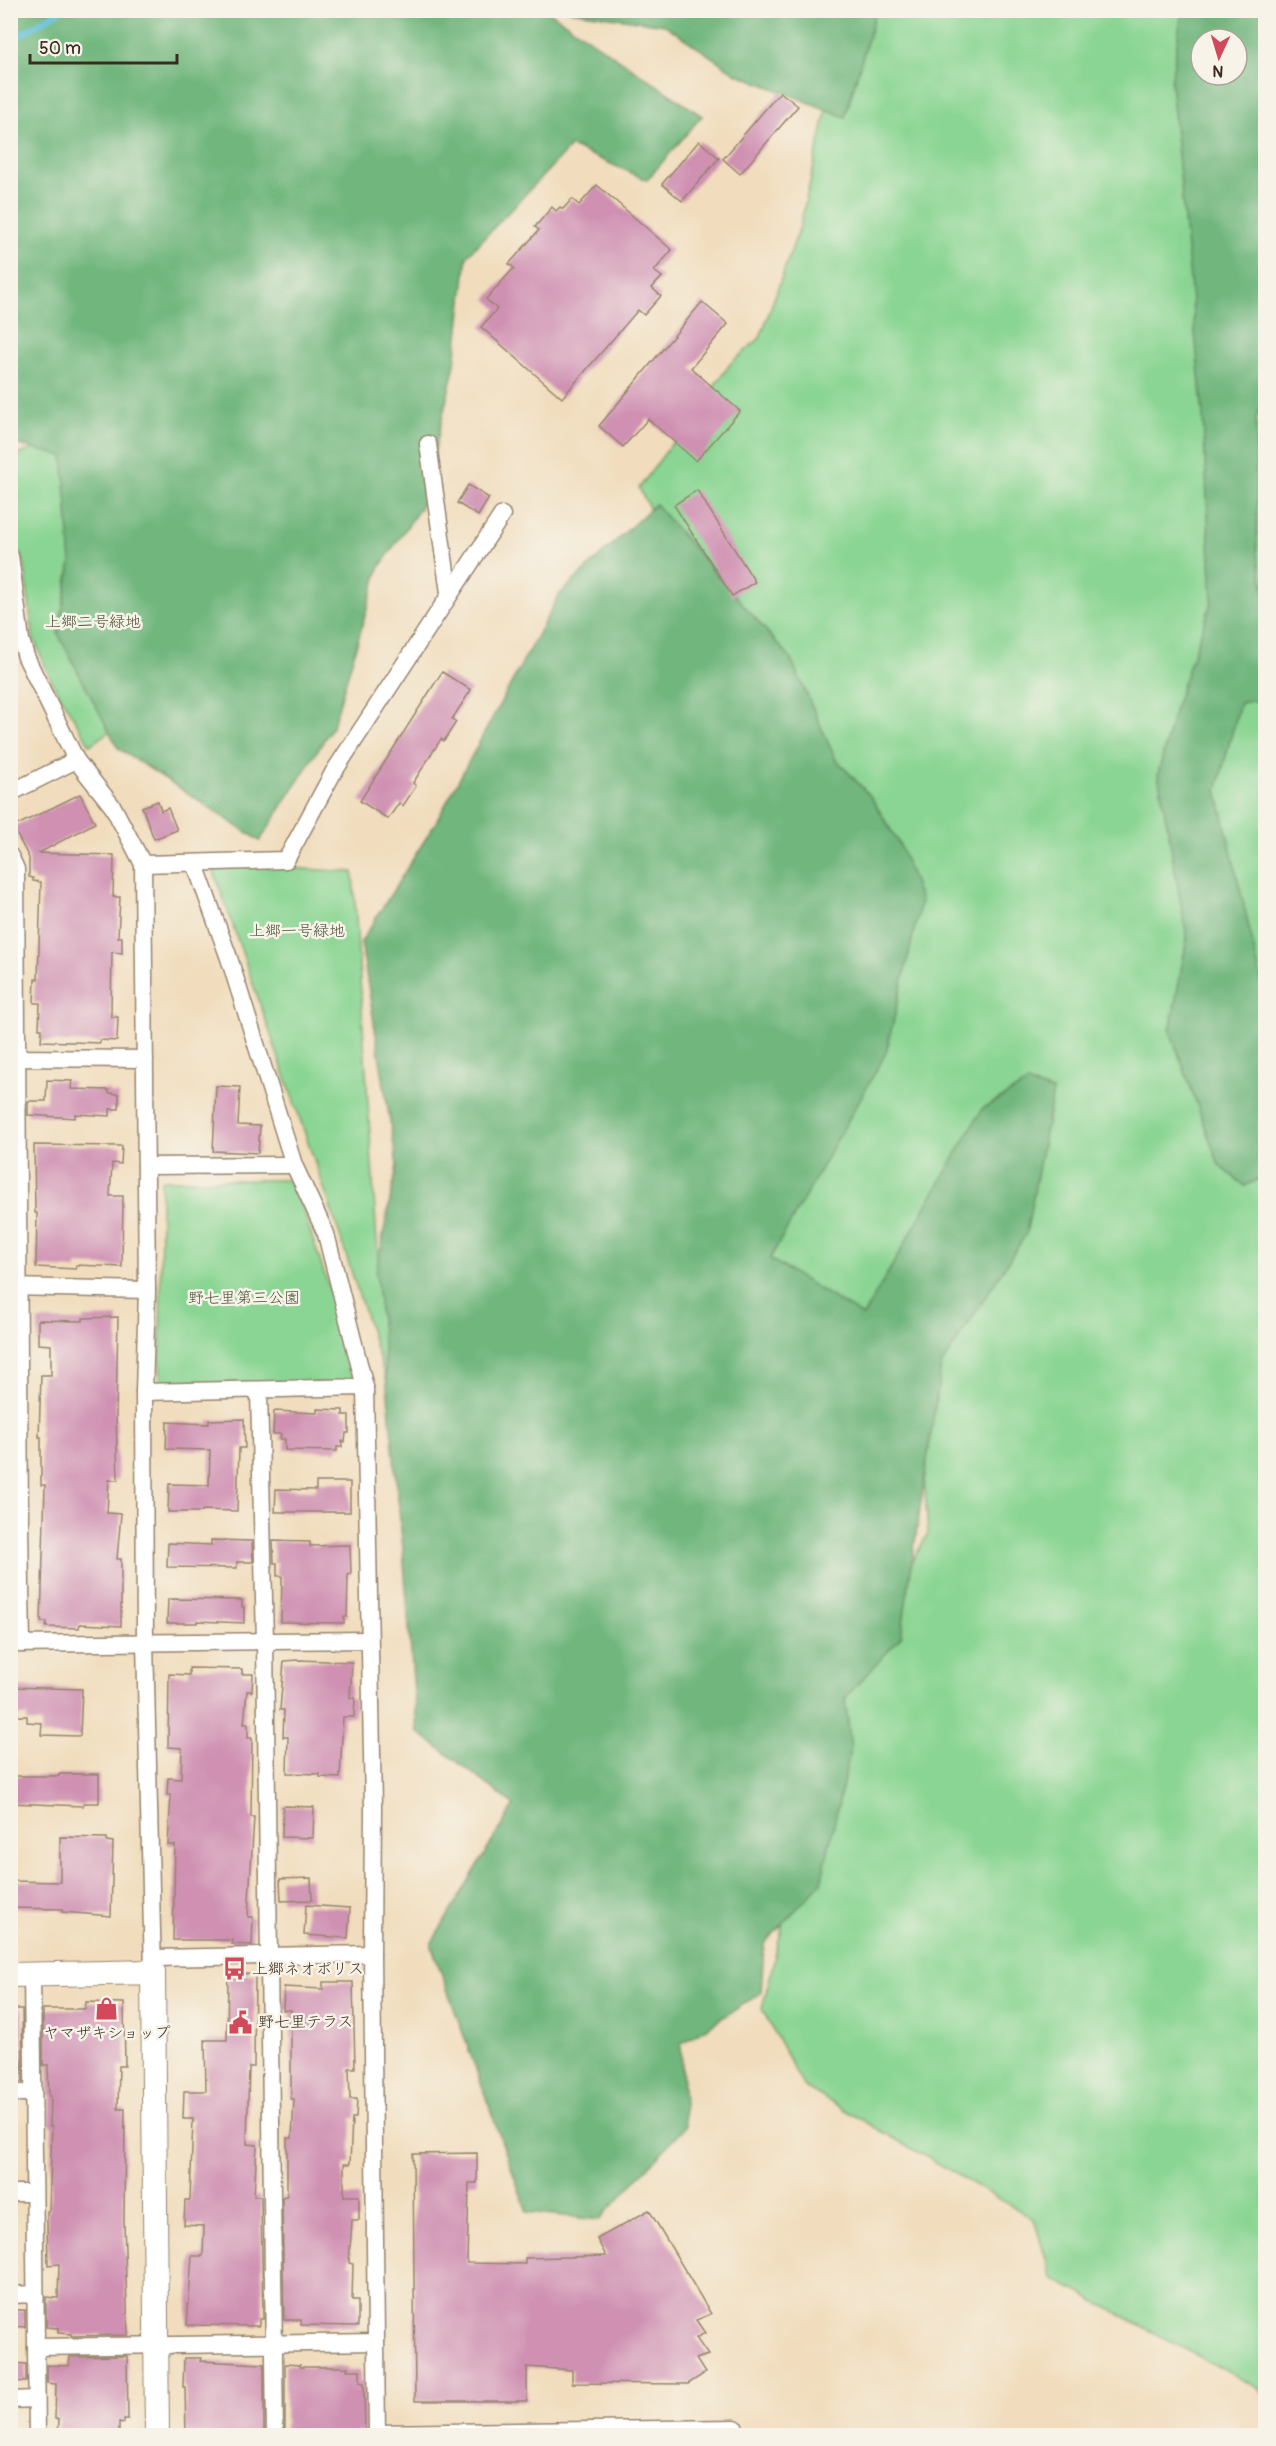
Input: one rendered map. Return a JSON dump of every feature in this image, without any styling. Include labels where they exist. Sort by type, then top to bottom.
[{"type":"street","points":[[428,444],[449,593]]},
{"type":"street","points":[[143,864],[286,860],[333,773],[502,514]]},
{"type":"street","points":[[10,556],[23,648],[76,760],[113,807],[143,864],[147,1290],[144,1392],[145,1642],[153,1965],[157,2436]]},
{"type":"street","points":[[10,793],[76,760]]},
{"type":"street","points":[[10,856],[16,869],[14,1058],[16,1644],[369,1640]]},
{"type":"street","points":[[195,864],[229,958],[294,1165],[326,1234],[365,1387],[372,1807],[377,2434],[735,2428],[735,2436]]},
{"type":"street","points":[[14,1058],[145,1059]]},
{"type":"street","points":[[146,1166],[294,1165]]},
{"type":"street","points":[[15,1287],[147,1290]]},
{"type":"street","points":[[144,1392],[365,1387]]},
{"type":"street","points":[[259,1391],[265,1641],[275,2436]]},
{"type":"street","points":[[37,2436],[33,2093],[21,1974],[268,1955],[372,1954]]},
{"type":"street","points":[[10,2093],[33,2093]]},
{"type":"street","points":[[10,2193],[34,2193]]},
{"type":"street","points":[[10,2295],[35,2294]]},
{"type":"street","points":[[36,2347],[376,2342]]},
{"type":"street","points":[[10,2400],[36,2399]]},
{"type":"green space","points":[[11,11],[548,11],[702,116],[647,180],[571,146],[467,256],[455,364],[422,505],[379,568],[333,726],[260,841],[118,748],[58,634],[71,562],[63,456],[11,443]]},
{"type":"green space","points":[[569,11],[876,11],[845,117],[735,73],[665,25]]},
{"type":"green space","points":[[849,11],[1265,11],[1265,2397],[1258,2388],[1052,2278],[1034,2219],[803,2086],[762,2009],[828,1742],[875,1629],[928,1533],[914,1336],[815,1320],[768,1275],[713,633],[639,488],[731,363],[760,338],[800,226]]},
{"type":"green space","points":[[1182,11],[1265,11],[1266,392],[1256,418],[1257,552],[1266,599],[1265,699],[1240,703],[1217,790],[1265,996],[1265,1176],[1245,1186],[1219,1165],[1170,1031],[1187,938],[1158,774],[1176,704],[1212,601],[1203,416],[1171,82]]},
{"type":"green space","name":"上郷二号緑地","points":[[53,441],[78,443],[185,678],[90,745],[52,682],[33,637],[24,561],[11,542],[10,458]]},
{"type":"green space","points":[[655,504],[791,659],[835,758],[871,797],[900,845],[921,901],[886,1053],[770,1259],[863,1316],[982,1109],[1027,1083],[1053,1091],[1026,1234],[941,1366],[901,1637],[845,1698],[851,1748],[821,1883],[764,1944],[761,1993],[681,2044],[685,2127],[599,2220],[527,2212],[431,1944],[514,1805],[417,1731],[403,1550],[376,1272],[397,1165],[361,942],[436,822],[559,595]]},
{"type":"green space","name":"上郷一号緑地","points":[[211,863],[353,872],[386,1380],[333,1214]]},
{"type":"green space","name":"野七里第三公園","points":[[161,1180],[293,1180],[361,1383],[160,1383]]},
{"type":"building","points":[[780,92],[798,106],[740,174],[723,159]]},
{"type":"building","points":[[699,141],[719,158],[682,201],[662,184]]},
{"type":"building","points":[[597,185],[672,250],[654,271],[662,277],[652,288],[661,296],[644,315],[638,310],[562,398],[481,327],[497,309],[486,299],[514,268],[509,264],[539,230],[535,227],[552,207],[556,211],[560,207],[563,209],[572,199],[579,205]]},
{"type":"building","points":[[702,302],[728,324],[691,368],[740,411],[696,461],[648,419],[623,447],[599,426]]},
{"type":"building","points":[[468,485],[489,498],[478,516],[457,503]]},
{"type":"building","points":[[697,490],[755,582],[732,596],[674,505]]},
{"type":"building","points":[[442,672],[471,690],[452,719],[456,722],[444,741],[441,739],[413,783],[416,786],[403,806],[399,803],[388,819],[360,801]]},
{"type":"building","points":[[80,794],[95,823],[39,853],[114,855],[113,897],[120,897],[118,937],[122,937],[122,953],[112,952],[111,1014],[112,1017],[118,1017],[117,1041],[100,1040],[100,1043],[41,1041],[40,1003],[34,1003],[35,979],[38,979],[41,882],[33,881],[33,878],[29,877],[29,858],[13,827]]},
{"type":"building","points":[[158,801],[161,811],[168,808],[177,830],[154,839],[142,807]]},
{"type":"building","points":[[47,1080],[72,1081],[71,1089],[109,1090],[109,1093],[119,1094],[119,1109],[110,1109],[110,1116],[75,1114],[75,1118],[28,1115],[28,1101],[46,1101]]},
{"type":"building","points":[[216,1086],[240,1087],[238,1125],[260,1126],[258,1153],[213,1151]]},
{"type":"building","points":[[34,1145],[122,1146],[121,1164],[112,1163],[110,1196],[123,1196],[122,1267],[76,1265],[76,1269],[36,1267],[37,1213],[35,1213]]},
{"type":"building","points":[[118,1317],[116,1416],[118,1480],[109,1480],[107,1513],[121,1514],[117,1559],[121,1559],[121,1626],[80,1624],[79,1628],[46,1627],[47,1622],[41,1622],[45,1485],[41,1485],[41,1437],[39,1437],[41,1375],[51,1375],[51,1345],[38,1344],[38,1320],[83,1321],[83,1318]]},
{"type":"building","points":[[317,1409],[343,1410],[343,1415],[349,1415],[349,1433],[346,1433],[345,1442],[342,1441],[342,1447],[337,1447],[337,1451],[285,1450],[285,1439],[280,1439],[281,1434],[273,1434],[274,1411],[317,1413]]},
{"type":"building","points":[[244,1419],[245,1448],[239,1448],[237,1511],[168,1512],[169,1484],[209,1485],[210,1450],[166,1449],[167,1422],[209,1424],[209,1420]]},
{"type":"building","points":[[316,1482],[350,1482],[350,1512],[275,1512],[276,1489],[316,1490]]},
{"type":"building","points":[[211,1540],[252,1541],[253,1562],[237,1562],[237,1568],[167,1567],[168,1543],[211,1545]]},
{"type":"building","points":[[273,1541],[310,1542],[310,1546],[350,1545],[351,1574],[348,1575],[347,1617],[344,1617],[344,1623],[281,1622],[282,1576],[277,1576]]},
{"type":"building","points":[[168,1599],[242,1600],[244,1623],[197,1621],[197,1623],[167,1623]]},
{"type":"building","points":[[284,1661],[352,1662],[350,1698],[355,1698],[354,1717],[343,1717],[340,1778],[320,1777],[320,1774],[287,1773],[288,1737],[283,1737],[284,1710],[280,1710]]},
{"type":"building","points":[[189,1668],[242,1669],[242,1674],[253,1674],[252,1691],[247,1691],[244,1724],[248,1724],[248,1738],[252,1738],[251,1817],[254,1817],[248,1917],[253,1917],[252,1945],[232,1944],[233,1940],[173,1940],[175,1845],[168,1845],[171,1795],[167,1795],[168,1778],[181,1779],[182,1748],[168,1747],[169,1674],[189,1675]]},
{"type":"building","points":[[10,1687],[82,1689],[80,1736],[41,1735],[42,1723],[27,1722],[27,1716],[10,1716]]},
{"type":"building","points":[[59,1774],[99,1774],[99,1803],[84,1803],[83,1806],[10,1803],[10,1776],[59,1776]]},
{"type":"building","points":[[283,1806],[314,1807],[313,1838],[282,1837]]},
{"type":"building","points":[[60,1837],[107,1838],[107,1841],[113,1842],[111,1916],[62,1912],[62,1909],[10,1908],[10,1881],[60,1882]]},
{"type":"building","points":[[311,1878],[312,1900],[281,1901],[280,1879]]},
{"type":"building","points":[[306,1905],[350,1908],[348,1938],[304,1935]]},
{"type":"building","points":[[228,1974],[255,1974],[254,2067],[249,2067],[247,2144],[257,2145],[254,2196],[261,2196],[263,2319],[259,2319],[259,2326],[187,2325],[192,2256],[203,2256],[204,2226],[184,2225],[185,2200],[190,2200],[193,2119],[183,2119],[184,2091],[206,2091],[205,2040],[227,2040]]},
{"type":"building","points":[[323,1982],[353,1982],[355,2068],[349,2068],[350,2099],[357,2099],[356,2118],[352,2118],[350,2164],[344,2164],[344,2196],[359,2196],[359,2220],[352,2220],[349,2263],[353,2264],[352,2300],[358,2300],[358,2326],[301,2325],[301,2320],[284,2320],[282,2197],[287,2196],[287,2138],[292,2138],[294,2099],[291,2099],[291,2010],[283,2010],[284,1987],[323,1989]]},
{"type":"building","points":[[86,2002],[124,2003],[125,2066],[119,2066],[118,2109],[125,2109],[124,2223],[128,2335],[71,2336],[71,2334],[58,2333],[58,2328],[46,2327],[46,2297],[58,2298],[59,2264],[48,2265],[47,2212],[49,2212],[52,2126],[50,2126],[51,2096],[49,2096],[48,2065],[43,2065],[43,2009],[85,2009]]},
{"type":"building","points":[[10,2009],[22,2009],[23,2082],[10,2082]]},
{"type":"building","points":[[477,2153],[477,2183],[469,2183],[467,2263],[525,2264],[525,2258],[606,2256],[597,2239],[649,2210],[711,2314],[696,2320],[705,2333],[696,2338],[708,2355],[696,2359],[705,2373],[688,2384],[572,2383],[572,2370],[527,2367],[527,2401],[415,2401],[413,2154]]},
{"type":"building","points":[[10,2310],[25,2310],[25,2327],[10,2326]]},
{"type":"building","points":[[127,2356],[128,2419],[124,2419],[124,2423],[119,2422],[119,2436],[58,2436],[59,2419],[55,2419],[56,2384],[47,2383],[47,2365],[69,2366],[70,2357]]},
{"type":"building","points":[[184,2358],[264,2364],[264,2436],[186,2436]]},
{"type":"building","points":[[10,2363],[26,2364],[26,2382],[10,2381]]},
{"type":"building","points":[[285,2364],[300,2365],[300,2367],[348,2367],[347,2370],[360,2370],[360,2382],[364,2383],[365,2433],[356,2432],[356,2436],[285,2436]]},
{"type":"waterway","points":[[10,41],[61,10]]},
{"type":"place","name":"上郷ネオポリス","points":[[234,1969]]},
{"type":"place","name":"ヤマザキショップ","points":[[107,2008]]},
{"type":"place","name":"野七里テラス","points":[[240,2022]]}]
